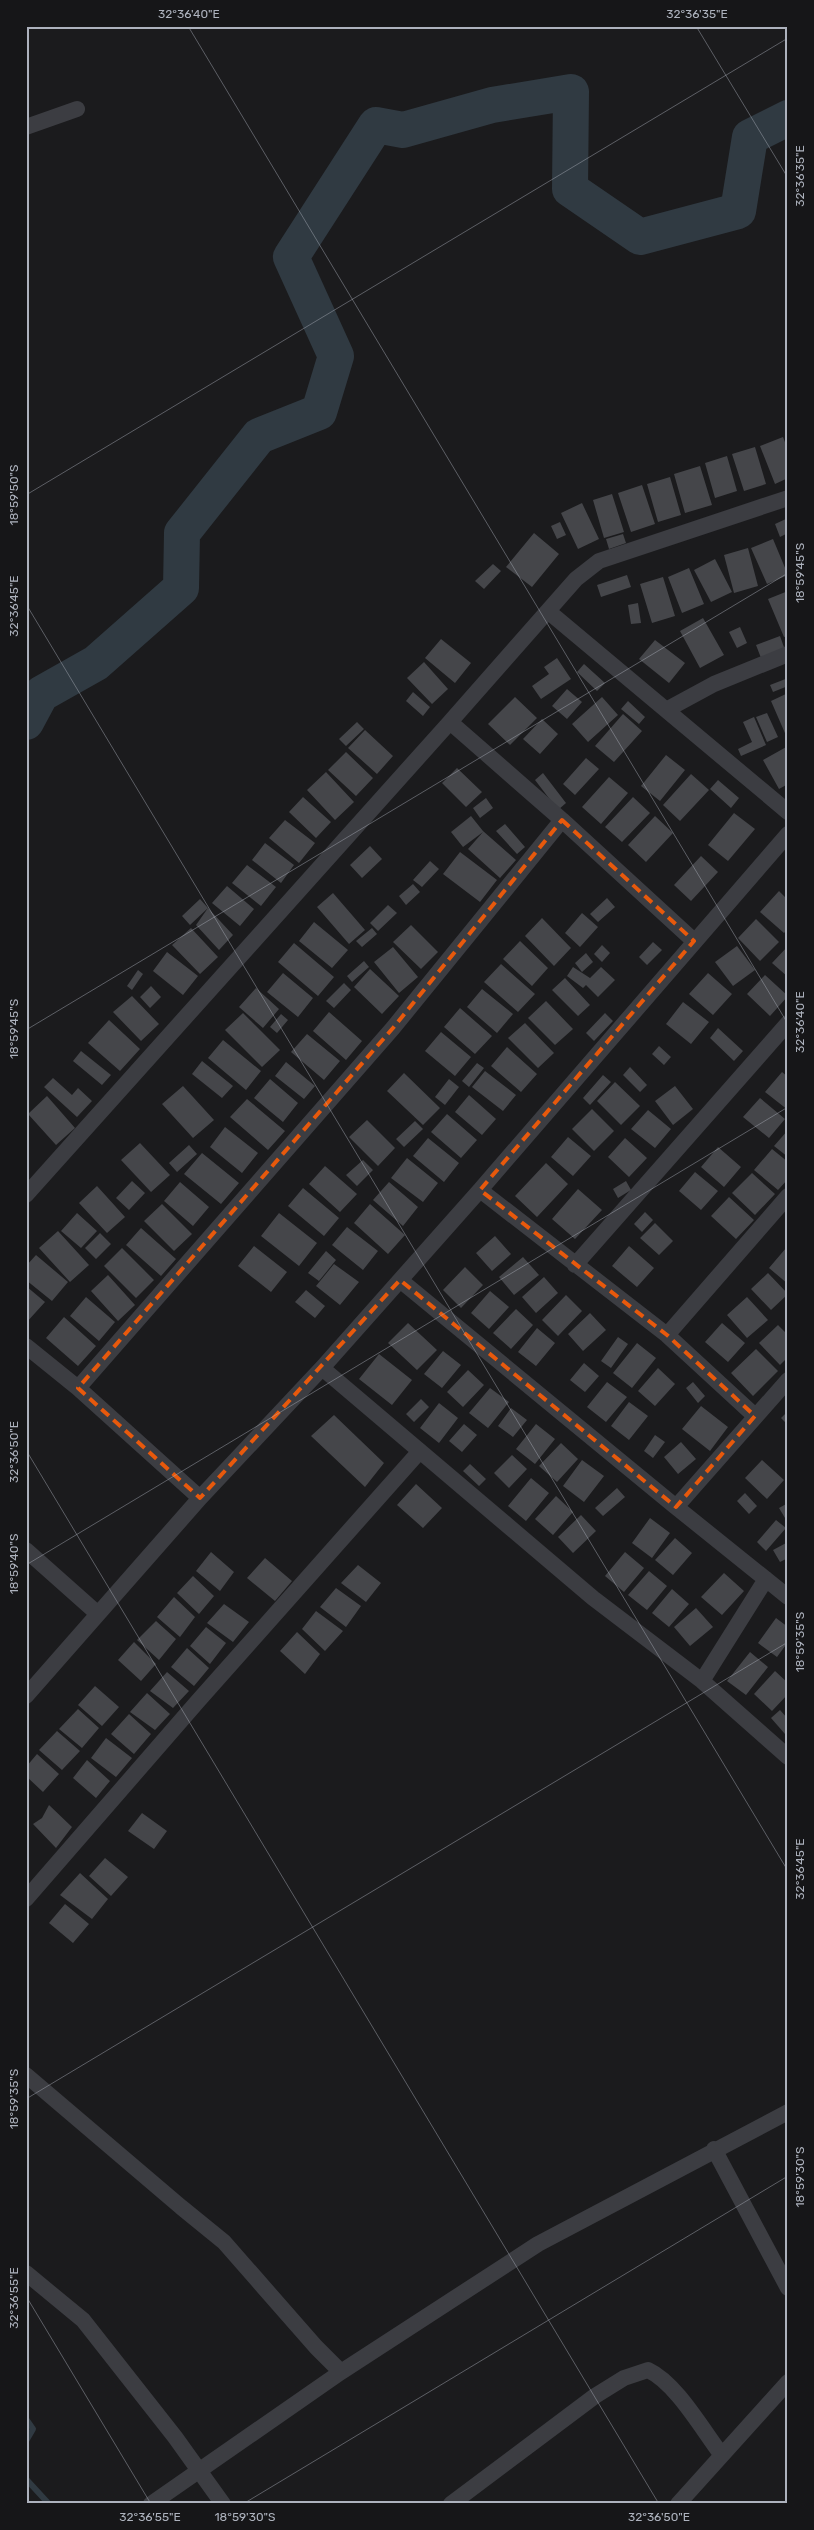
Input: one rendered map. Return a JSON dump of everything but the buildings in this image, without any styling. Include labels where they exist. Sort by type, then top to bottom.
[{"type":"street","points":[[26,127],[77,109]]},
{"type":"street","points":[[26,1195],[549,612],[576,579],[599,561],[788,498]]},
{"type":"street","points":[[549,612],[788,812]]},
{"type":"street","points":[[666,710],[714,684],[788,654]]},
{"type":"street","points":[[450,722],[562,820],[694,941]]},
{"type":"street","points":[[78,1388],[394,1028],[562,820]]},
{"type":"street","points":[[26,1696],[200,1498],[322,1368],[480,1190],[788,834]]},
{"type":"street","points":[[575,1265],[788,1023]]},
{"type":"street","points":[[480,1190],[667,1335],[755,1416]]},
{"type":"street","points":[[667,1335],[788,1196]]},
{"type":"street","points":[[400,1280],[788,1597]]},
{"type":"street","points":[[26,1346],[78,1388],[200,1498]]},
{"type":"street","points":[[322,1368],[592,1598],[702,1681],[788,1756]]},
{"type":"street","points":[[676,1507],[788,1380]]},
{"type":"street","points":[[26,1899],[198,1701],[420,1451]]},
{"type":"street","points":[[26,1550],[98,1614]]},
{"type":"street","points":[[702,1681],[766,1579]]},
{"type":"street","points":[[26,2075],[224,2242],[316,2347],[341,2372]]},
{"type":"street","points":[[151,2504],[197,2470],[341,2372],[538,2244],[714,2149],[788,2112]]},
{"type":"street","points":[[714,2149],[788,2288]]},
{"type":"street","points":[[26,2273],[83,2320],[175,2437],[223,2504]]},
{"type":"street","points":[[451,2504],[595,2396],[624,2378],[648,2370],[660,2375],[721,2454]]},
{"type":"street","points":[[678,2504],[721,2454],[788,2382]]},
{"type":"highlighted area","points":[[562,820],[694,941],[480,1190],[667,1335],[755,1416],[676,1507],[400,1280],[200,1498],[78,1388],[393,1028]]},
{"type":"waterway","points":[[26,722],[41,694],[96,663],[181,588],[182,533],[259,436],[319,412],[336,356],[291,257],[376,125],[403,130],[492,105],[571,92],[570,189],[640,237],[738,211],[750,137],[788,118]]},
{"type":"waterway","points":[[26,2419],[33,2429],[26,2441]]},
{"type":"waterway","points":[[26,2479],[49,2504]]}]
